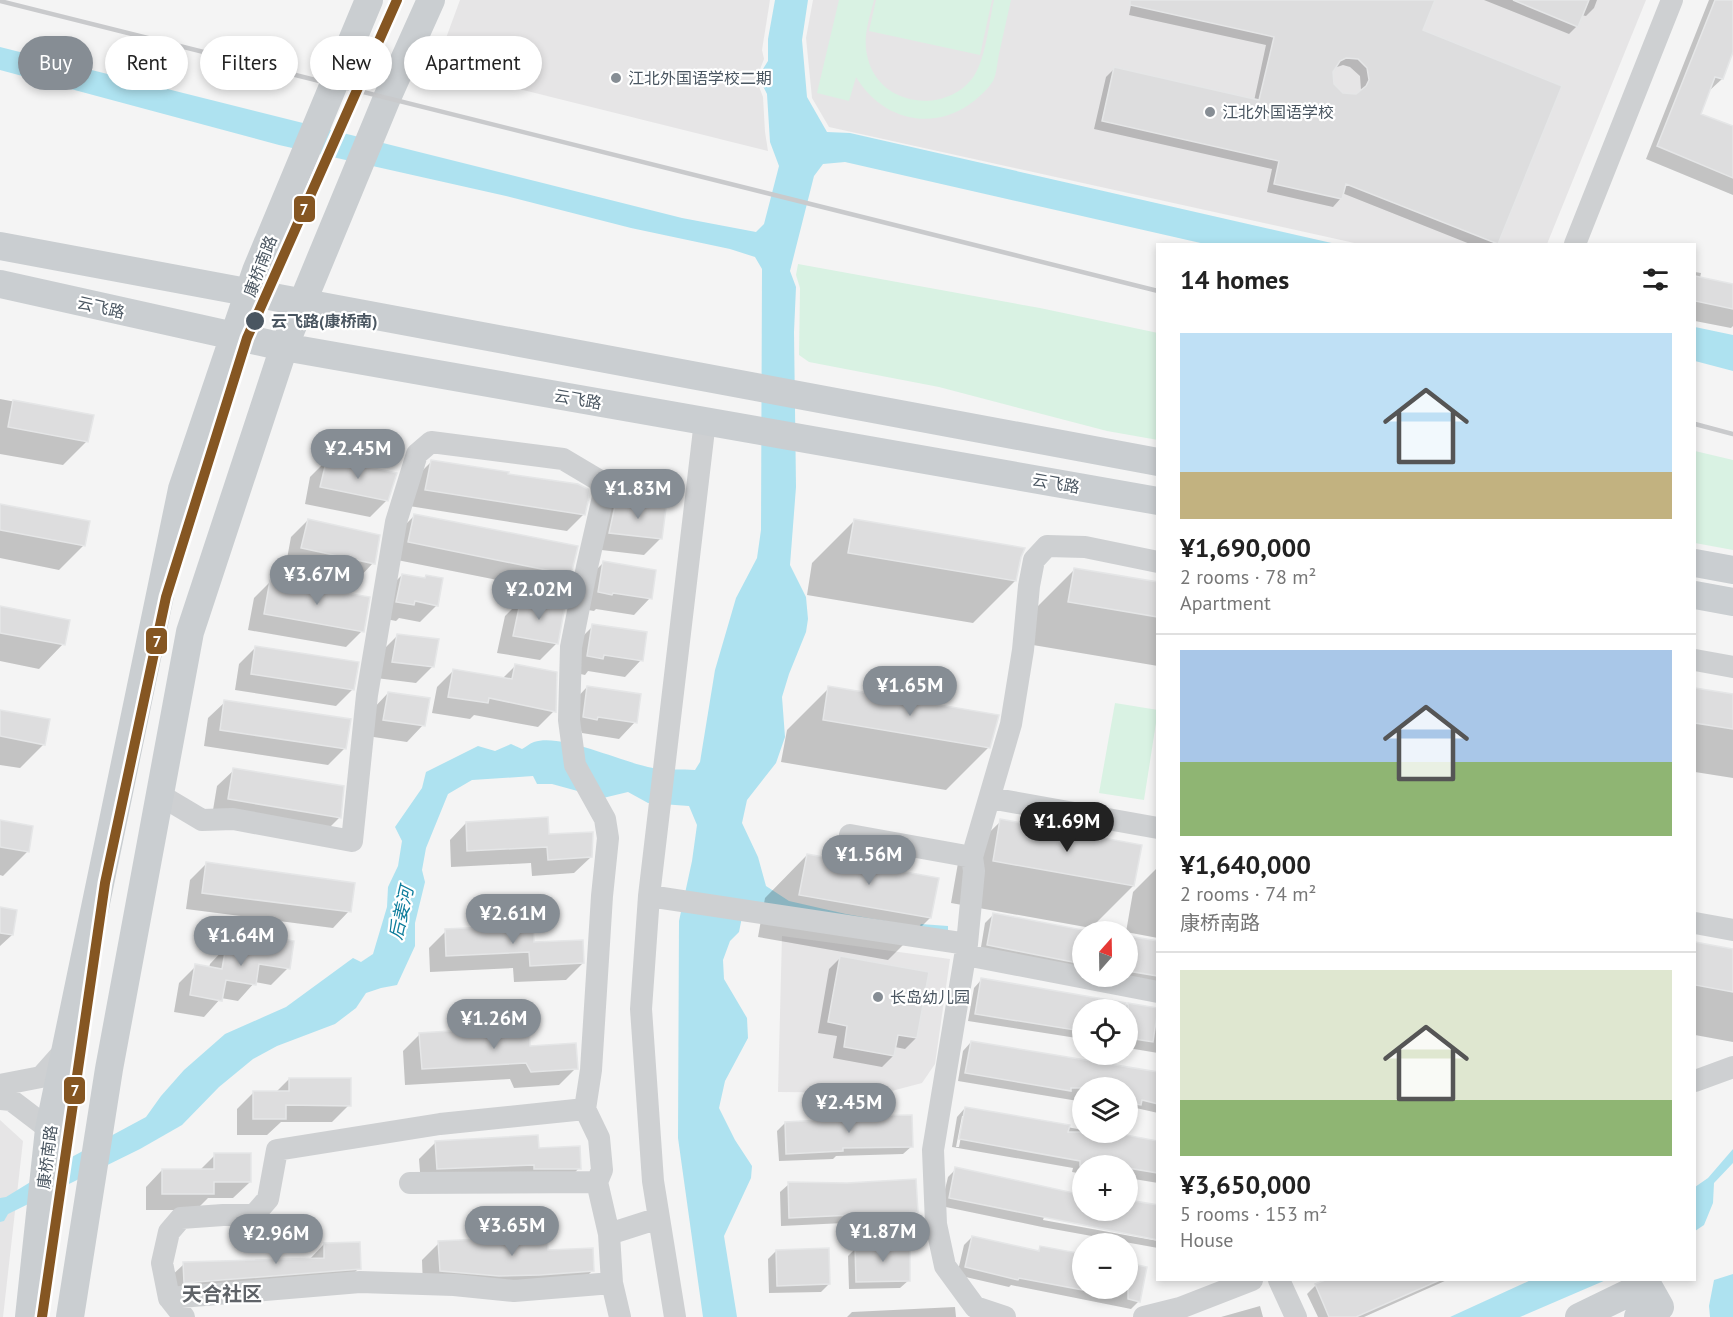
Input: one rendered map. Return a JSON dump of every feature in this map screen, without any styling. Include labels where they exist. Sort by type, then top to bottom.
[{"type":"main road","name":"康桥南路","points":[[29,1317],[49,1130],[182,489],[249,292],[369,0]]},
{"type":"main road","points":[[70,1317],[104,1099],[190,632],[284,347],[431,0]]},
{"type":"main road","points":[[0,246],[1156,462]]},
{"type":"main road","name":"云飞路","points":[[0,284],[234,338],[1156,501]]},
{"type":"main road","points":[[1696,563],[1733,570]]},
{"type":"main road","points":[[1696,595],[1733,602]]},
{"type":"main road","points":[[1579,1317],[1647,1284],[1660,1307],[1638,1317]]},
{"type":"street","points":[[1575,243],[1672,0]]},
{"type":"street","points":[[675,1317],[653,1181],[641,1009],[654,845],[669,728],[716,423]]},
{"type":"street","points":[[160,795],[202,820],[233,819],[352,842],[367,695],[396,522],[417,454],[431,442],[563,459],[600,481],[603,497],[571,647],[569,720],[575,765],[605,819],[609,838],[602,896],[591,1070],[585,1109],[599,1138],[602,1170],[597,1182],[609,1234],[612,1283],[620,1317]]},
{"type":"street","points":[[1005,1317],[975,1307],[969,1299],[945,1266],[936,1224],[933,1150],[967,950],[974,871],[972,857],[1011,724],[1034,560],[1047,546],[1085,547],[1156,562]]},
{"type":"street","points":[[1696,660],[1733,667]]},
{"type":"street","points":[[990,798],[1156,828]]},
{"type":"street","points":[[850,835],[972,857]]},
{"type":"street","points":[[649,896],[763,913],[967,950],[1156,992]]},
{"type":"street","points":[[1696,923],[1733,930]]},
{"type":"street","points":[[0,1085],[41,1077],[65,1050]]},
{"type":"street","points":[[1696,1081],[1733,1067]]},
{"type":"street","points":[[0,1099],[11,1100],[49,1130]]},
{"type":"street","points":[[184,1317],[169,1298],[162,1263],[169,1232],[181,1218],[254,1215],[268,1199],[277,1150],[440,1124],[585,1109]]},
{"type":"street","points":[[410,1183],[597,1182]]},
{"type":"street","points":[[609,1234],[659,1218]]},
{"type":"street","points":[[1144,1317],[1180,1308],[1202,1290],[1247,1281]]},
{"type":"street","points":[[1279,1281],[1296,1317]]},
{"type":"street","points":[[169,1298],[360,1282],[454,1285],[514,1291],[612,1283]]},
{"type":"shaded area","name":"江北外国语学校二期","points":[[460,0],[770,0],[762,50],[764,59],[759,72],[758,84],[763,97],[768,151],[523,90],[542,90],[542,36],[447,36]]},
{"type":"shaded area","name":"江北外国语学校","points":[[813,0],[1646,0],[1547,243],[1354,243],[829,127],[812,98],[806,38]]},
{"type":"shaded area","points":[[782,936],[950,959],[935,1064],[922,1083],[884,1093],[778,1092]]},
{"type":"shaded area","points":[[0,1120],[23,1141],[3,1317],[0,1317]]},
{"type":"green space","points":[[839,0],[874,0],[867,29],[866,52],[875,75],[886,87],[900,96],[915,100],[932,100],[948,97],[974,76],[984,49],[994,0],[1011,0],[993,81],[977,99],[958,111],[942,117],[926,119],[894,112],[867,92],[856,77],[849,101],[817,93]]},
{"type":"green space","points":[[876,0],[992,0],[980,55],[869,31]]},
{"type":"green space","points":[[798,264],[1040,308],[1156,333],[1156,440],[1107,431],[939,387],[809,362],[799,355],[800,288],[796,275]]},
{"type":"green space","points":[[1696,451],[1733,460],[1733,550],[1696,543]]},
{"type":"green space","points":[[1115,703],[1156,710],[1144,800],[1099,793]]},
{"type":"water","name":"后姜河","points":[[775,0],[808,0],[802,40],[807,97],[827,132],[850,133],[1332,243],[1201,243],[845,162],[823,164],[814,176],[790,271],[796,287],[794,332],[796,487],[790,565],[806,597],[808,619],[806,632],[782,697],[785,737],[776,763],[747,800],[742,823],[758,857],[766,886],[789,901],[919,927],[921,924],[948,926],[948,937],[744,907],[739,932],[730,941],[723,960],[724,979],[747,1018],[748,1038],[725,1081],[719,1108],[735,1140],[752,1166],[751,1178],[724,1236],[737,1317],[703,1317],[678,1138],[679,921],[697,825],[689,806],[648,803],[628,792],[603,798],[552,784],[537,784],[533,776],[472,780],[448,794],[426,848],[422,870],[425,882],[415,923],[415,946],[397,985],[366,993],[356,1008],[335,1024],[277,1046],[253,1059],[219,1087],[182,1125],[140,1149],[8,1214],[4,1221],[0,1222],[0,1198],[6,1197],[68,1159],[146,1117],[184,1070],[225,1034],[286,1007],[353,958],[361,962],[373,954],[387,907],[388,887],[398,866],[402,841],[395,827],[422,788],[426,772],[478,746],[495,751],[511,744],[522,749],[532,743],[546,740],[576,745],[653,768],[695,770],[700,762],[715,670],[736,598],[757,558],[761,530],[762,269],[755,257],[730,249],[631,228],[506,196],[279,145],[74,90],[93,90],[93,70],[105,73],[105,90],[171,90],[682,218],[756,232],[764,224],[779,166],[770,142],[767,94],[762,84],[761,72],[768,61],[768,39]]},
{"type":"water","points":[[0,47],[18,52],[18,75],[0,70]]},
{"type":"water","points":[[1696,327],[1733,335],[1733,371],[1696,361]]},
{"type":"water","points":[[1733,1149],[1733,1163],[1714,1183],[1713,1203],[1704,1225],[1696,1230],[1696,1186],[1708,1178]]},
{"type":"water","points":[[1733,1274],[1733,1317],[1710,1317],[1709,1306],[1714,1280]]},
{"type":"water","points":[[1529,1281],[1604,1281],[1520,1317],[1450,1317]]},
{"type":"building","points":[[1130,0],[1435,0],[1423,30],[1562,86],[1498,243],[1346,184],[1342,199],[1274,184],[1279,161],[1102,121],[1114,67],[1259,100],[1274,37],[1130,5]],"holes":[[[1346,58],[1358,59],[1367,68],[1369,80],[1366,86],[1356,94],[1343,93],[1334,84],[1333,72],[1340,61]]]},
{"type":"building","points":[[1513,0],[1589,0],[1578,27]]},
{"type":"building","points":[[1715,0],[1733,0],[1733,52],[1723,79],[1715,77],[1701,114],[1733,126],[1733,178],[1657,146]]},
{"type":"building","points":[[1696,276],[1733,284],[1733,309],[1696,301]]},
{"type":"building","points":[[13,400],[94,415],[88,442],[8,427]]},
{"type":"building","points":[[327,458],[397,473],[388,501],[320,487]]},
{"type":"building","points":[[431,460],[578,484],[588,489],[589,497],[585,515],[425,490]]},
{"type":"building","points":[[616,501],[666,508],[662,539],[609,533]]},
{"type":"building","points":[[0,504],[90,521],[85,546],[0,530]]},
{"type":"building","points":[[414,514],[578,546],[571,575],[408,542]]},
{"type":"building","points":[[308,519],[380,535],[375,564],[301,548]]},
{"type":"building","points":[[854,519],[1025,548],[1016,581],[848,553]]},
{"type":"building","points":[[603,561],[656,570],[652,599],[598,592]]},
{"type":"building","points":[[1074,568],[1156,582],[1156,617],[1068,602]]},
{"type":"building","points":[[402,574],[443,578],[438,606],[415,601],[414,605],[396,602]]},
{"type":"building","points":[[270,580],[370,597],[364,632],[264,614]]},
{"type":"building","points":[[521,598],[565,606],[558,644],[513,636]]},
{"type":"building","points":[[0,606],[70,620],[65,645],[0,633]]},
{"type":"building","points":[[592,624],[647,632],[643,661],[604,655],[603,659],[587,656]]},
{"type":"building","points":[[397,634],[439,639],[434,667],[392,662]]},
{"type":"building","points":[[255,646],[359,662],[354,690],[251,674]]},
{"type":"building","points":[[515,664],[557,672],[556,712],[489,698],[488,703],[448,697],[453,669],[512,679]]},
{"type":"building","points":[[587,686],[641,694],[637,723],[583,717]]},
{"type":"building","points":[[828,686],[999,715],[990,748],[823,720]]},
{"type":"building","points":[[1696,688],[1733,694],[1733,729],[1696,723]]},
{"type":"building","points":[[388,692],[430,698],[425,726],[383,720]]},
{"type":"building","points":[[224,700],[351,719],[346,749],[220,730]]},
{"type":"building","points":[[0,710],[50,719],[45,745],[0,736]]},
{"type":"building","points":[[233,768],[344,786],[341,818],[228,799]]},
{"type":"building","points":[[548,817],[549,834],[593,832],[592,857],[548,860],[547,847],[467,851],[466,822]]},
{"type":"building","points":[[1000,819],[1142,845],[1134,886],[993,861]]},
{"type":"building","points":[[0,820],[33,826],[29,852],[0,847]]},
{"type":"building","points":[[807,854],[939,878],[931,918],[799,895]]},
{"type":"building","points":[[206,862],[355,883],[351,912],[202,893]]},
{"type":"building","points":[[0,907],[17,910],[13,935],[0,933]]},
{"type":"building","points":[[993,913],[1072,928],[1072,962],[987,945]]},
{"type":"building","points":[[533,925],[534,942],[583,940],[584,963],[530,966],[529,952],[446,956],[445,929]]},
{"type":"building","points":[[262,935],[294,941],[290,969],[259,964],[256,985],[226,980],[222,1001],[190,995],[195,964],[222,969],[226,946],[259,951]]},
{"type":"building","points":[[1138,938],[1156,941],[1156,976],[1138,973]]},
{"type":"building","points":[[1696,942],[1733,949],[1733,992],[1696,985]]},
{"type":"building","name":"长岛幼儿园","points":[[840,956],[929,972],[917,1038],[898,1035],[894,1056],[844,1047],[847,1026],[828,1022]]},
{"type":"building","points":[[981,978],[1103,999],[1072,999],[1072,1030],[975,1014]]},
{"type":"building","points":[[1138,1005],[1156,1008],[1153,1042],[1138,1040]]},
{"type":"building","points":[[529,1026],[530,1046],[576,1043],[578,1069],[531,1072],[526,1063],[422,1069],[419,1033]]},
{"type":"building","points":[[971,1041],[1072,1058],[1072,1065],[1116,1065],[1156,1072],[1156,1104],[1142,1100],[1141,1105],[1138,1105],[1138,1077],[1072,1077],[1071,1091],[965,1073]]},
{"type":"building","points":[[289,1078],[351,1078],[351,1106],[286,1105],[286,1119],[253,1119],[253,1091],[289,1091]]},
{"type":"building","points":[[965,1107],[1070,1125],[1068,1132],[1072,1132],[1072,1143],[1138,1143],[1138,1137],[1156,1141],[1156,1173],[1138,1170],[1138,1155],[1072,1155],[1072,1160],[959,1139]]},
{"type":"building","points":[[912,1115],[913,1147],[843,1148],[843,1151],[786,1154],[785,1122],[859,1118],[859,1116]]},
{"type":"building","points":[[538,1135],[539,1148],[580,1146],[581,1169],[534,1169],[534,1165],[437,1169],[435,1141]]},
{"type":"building","points":[[214,1153],[251,1153],[251,1182],[214,1182],[214,1194],[162,1194],[162,1169],[214,1169]]},
{"type":"building","points":[[955,1167],[1072,1193],[1072,1221],[1138,1221],[1138,1202],[1156,1205],[1156,1240],[1138,1236],[1138,1233],[1123,1233],[949,1198]]},
{"type":"building","points":[[916,1179],[918,1212],[789,1218],[788,1182],[847,1183]]},
{"type":"building","points":[[547,1236],[548,1250],[593,1248],[594,1271],[499,1276],[440,1271],[438,1241]]},
{"type":"building","points":[[972,1236],[1039,1251],[1040,1246],[1072,1252],[1072,1288],[1019,1278],[1018,1280],[965,1267]]},
{"type":"building","points":[[360,1242],[361,1269],[184,1283],[183,1262],[324,1258],[324,1243]]},
{"type":"building","points":[[910,1245],[910,1281],[856,1282],[855,1246]]},
{"type":"building","points":[[829,1248],[830,1284],[777,1286],[776,1250]]},
{"type":"building","points":[[1138,1265],[1147,1267],[1140,1302],[1128,1299],[1138,1299]]},
{"type":"building","points":[[1322,1281],[1438,1281],[1356,1317],[1329,1317],[1315,1284]]},
{"type":"railway","points":[[0,1],[1156,290]]},
{"type":"railway","points":[[1696,424],[1733,434]]},
{"type":"transit line","name":"7","points":[[42,1317],[105,883],[166,597],[247,338],[397,0]]},
{"type":"place","name":"江北外国语学校二期","points":[[616,78]]},
{"type":"place","name":"江北外国语学校","points":[[1210,112]]},
{"type":"place","name":"云飞路(康桥南)","points":[[255,321]]},
{"type":"place","name":"长岛幼儿园","points":[[878,997]]},
{"type":"district","name":"天合社区","points":[[222,1294]]}]
